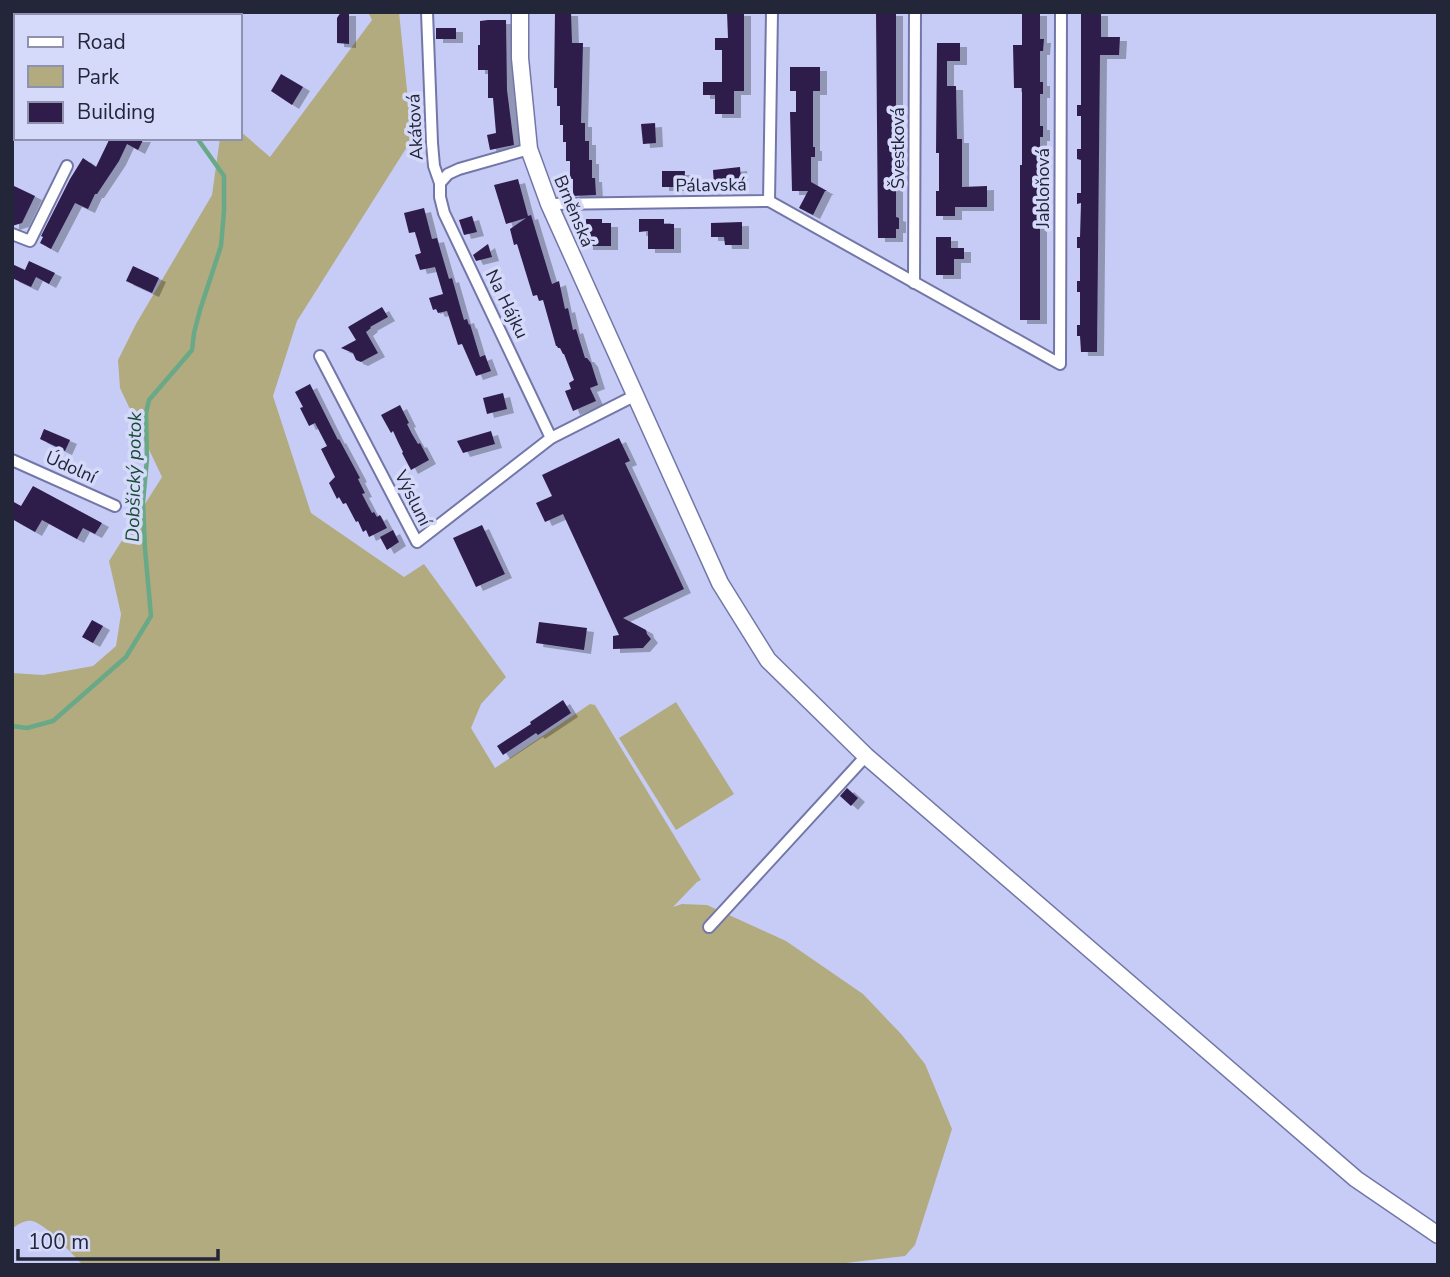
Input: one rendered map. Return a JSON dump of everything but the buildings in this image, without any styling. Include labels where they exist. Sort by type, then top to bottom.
[{"type":"main road","name":"Brněnská","points":[[520,12],[520,58],[529,149],[549,204],[720,583],[768,660],[866,756],[1356,1179],[1438,1235]]},
{"type":"street","points":[[148,12],[171,14]]},
{"type":"street","name":"Akátová","points":[[427,12],[432,143],[434,166],[440,183],[448,174],[459,169],[529,149]]},
{"type":"street","name":"Pálavská","points":[[549,204],[769,201],[772,12]]},
{"type":"street","name":"Švestková","points":[[914,283],[915,12]]},
{"type":"street","name":"Jabloňová","points":[[914,283],[1060,364],[1061,12]]},
{"type":"street","points":[[12,234],[30,241],[67,166]]},
{"type":"street","name":"Na Hájku","points":[[440,183],[444,213],[551,438]]},
{"type":"street","points":[[769,201],[914,283]]},
{"type":"street","name":"Výsluní","points":[[320,356],[417,542],[551,438]]},
{"type":"street","points":[[551,438],[636,395]]},
{"type":"street","name":"Údolní","points":[[12,460],[115,506]]},
{"type":"street","points":[[709,927],[866,756]]},
{"type":"green space","points":[[368,12],[399,12],[412,139],[297,321],[273,396],[311,513],[404,577],[424,564],[506,677],[481,704],[471,728],[495,768],[590,704],[595,705],[701,880],[673,907],[682,904],[707,905],[786,941],[863,994],[902,1035],[925,1064],[952,1129],[915,1245],[905,1256],[829,1265],[83,1265],[38,1223],[27,1221],[12,1229],[12,673],[43,675],[93,666],[116,646],[121,614],[109,561],[162,477],[120,388],[118,360],[136,324],[212,195],[220,140],[242,140],[242,133],[270,157],[372,20]]},
{"type":"green space","points":[[676,702],[734,794],[676,830],[619,738]]},
{"type":"waterway","name":"Dobšický potok","points":[[12,726],[27,728],[53,721],[126,657],[151,616],[143,502],[147,459],[146,413],[149,400],[192,350],[200,310],[221,246],[224,176],[198,140]]}]
